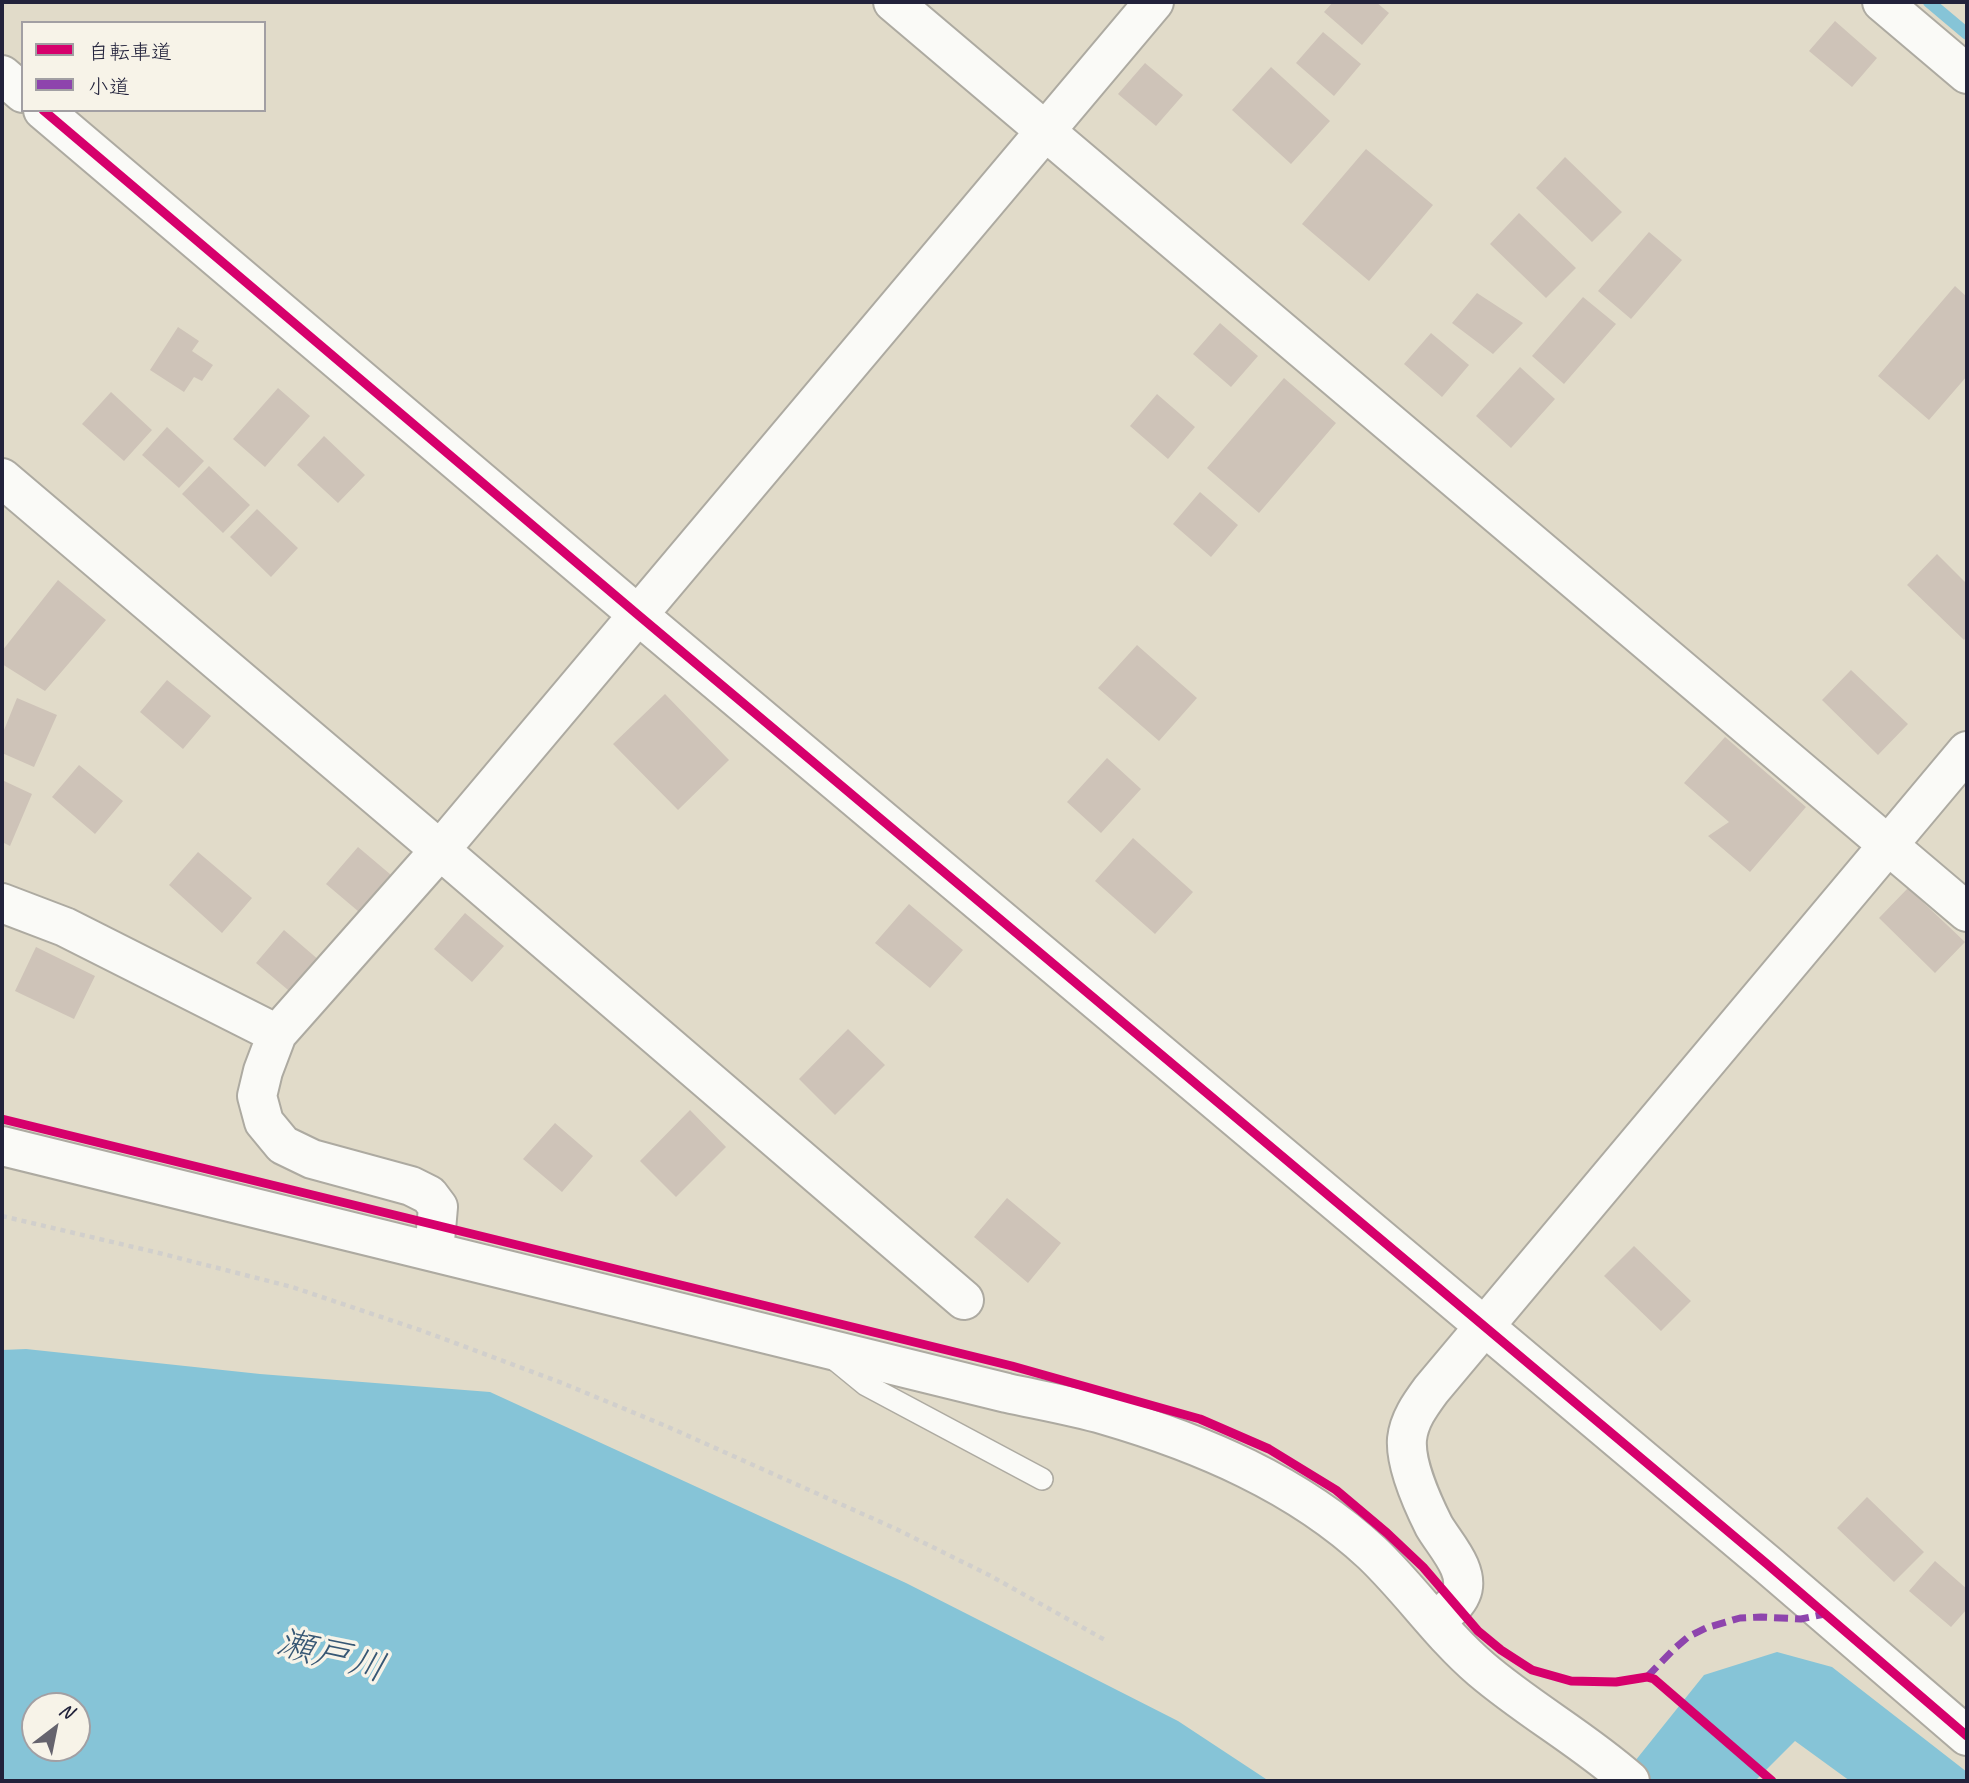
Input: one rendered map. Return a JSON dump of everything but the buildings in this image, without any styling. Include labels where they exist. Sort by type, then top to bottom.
[{"type":"street","points":[[893,2],[1967,912]]},
{"type":"street","points":[[434,1252],[438,1207],[429,1195],[411,1186],[312,1159],[283,1145],[264,1122],[257,1096],[277,1034],[440,850],[1154,2]]},
{"type":"street","points":[[1882,2],[1967,74]]},
{"type":"street","points":[[2,75],[21,91]]},
{"type":"street","points":[[45,112],[1483,1328],[1767,1564],[1967,1736]]},
{"type":"street","points":[[2,478],[964,1300]]},
{"type":"street","points":[[1435,1621],[1455,1604],[1462,1593],[1463,1578],[1418,1490],[1407,1439],[1415,1413],[1431,1390],[1967,751]]},
{"type":"street","points":[[2,903],[65,927],[277,1034]]},
{"type":"street","points":[[2,1146],[1105,1415],[1191,1444],[1256,1472],[1321,1512],[1371,1552],[1459,1649],[1483,1671],[1619,1771]]},
{"type":"lane","points":[[818,1346],[866,1385],[1042,1479]]},
{"type":"path","points":[[2,1216],[159,1252],[292,1287],[420,1330],[562,1383],[666,1426],[894,1528],[989,1575],[1105,1640]]},
{"type":"water","name":"瀬戸川","points":[[26,1349],[260,1374],[490,1392],[906,1583],[1178,1721],[1269,1781],[2,1781],[2,1350]]},
{"type":"water","points":[[1777,1652],[1832,1667],[1967,1772],[1967,1781],[1850,1781],[1795,1741],[1755,1781],[1619,1781],[1704,1675]]},
{"type":"waterway","points":[[1929,2],[1967,34]]},
{"type":"marked path","points":[[1647,1677],[1688,1637],[1706,1628],[1740,1618],[1801,1619],[1825,1614]]},
{"type":"cycle path","points":[[45,112],[637,614],[1767,1564],[1967,1736]]},
{"type":"cycle path","points":[[2,1119],[1012,1366],[1200,1419],[1269,1449],[1336,1490],[1423,1567],[1478,1631],[1532,1670],[1571,1681],[1616,1682],[1647,1677],[1654,1679],[1772,1781]]}]
